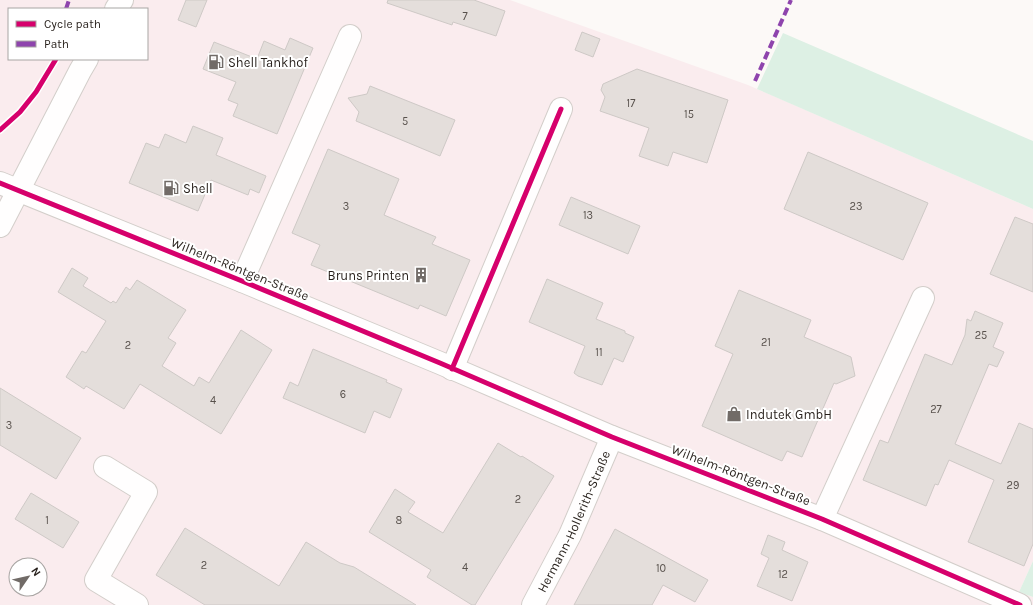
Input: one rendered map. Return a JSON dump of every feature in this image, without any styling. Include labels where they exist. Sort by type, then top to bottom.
[{"type":"street","name":"Wilhelm-Röntgen-Straße","points":[[242,281],[350,36]]},
{"type":"street","points":[[0,226],[9,187],[86,60]]},
{"type":"street","points":[[452,369],[561,109]]},
{"type":"street","name":"Wilhelm-Röntgen-Straße","points":[[9,187],[242,281],[612,437],[822,519],[1020,605]]},
{"type":"street","name":"Wilhelm-Röntgen-Straße","points":[[822,519],[923,298]]},
{"type":"street","name":"Hermann-Hollerith-Straße","points":[[533,605],[570,535],[612,437]]},
{"type":"street","points":[[105,467],[146,492],[96,580],[137,605]]},
{"type":"shaded area","points":[[0,0],[510,0],[748,85],[1033,209],[1033,561],[1019,592],[1033,597],[1033,605],[0,605]]},
{"type":"green space","points":[[783,33],[1033,141],[1033,209],[757,89]]},
{"type":"green space","points":[[1033,561],[1033,597],[1019,592]]},
{"type":"building","points":[[186,0],[207,0],[196,27],[178,20]]},
{"type":"building","points":[[388,0],[474,0],[505,11],[496,36],[453,22],[452,25],[387,3]]},
{"type":"building","points":[[582,32],[600,39],[593,57],[575,50]]},
{"type":"building","points":[[290,38],[313,48],[277,134],[233,116],[238,104],[228,100],[236,82],[203,69],[214,42],[257,59],[264,41],[285,50]]},
{"type":"building","points":[[637,69],[728,100],[707,163],[673,152],[668,166],[639,156],[649,128],[600,111],[605,97],[601,90],[603,84]]},
{"type":"building","points":[[370,86],[455,120],[440,156],[356,121],[359,112],[348,98],[367,94]]},
{"type":"building","points":[[193,126],[223,138],[216,155],[266,176],[259,193],[250,189],[248,195],[211,180],[198,211],[129,183],[146,143],[159,148],[165,134],[186,143]]},
{"type":"building","points":[[328,149],[399,179],[384,215],[436,237],[432,244],[470,260],[446,316],[420,305],[418,309],[311,265],[320,245],[292,233]]},
{"type":"building","points":[[808,152],[928,203],[903,260],[784,209]]},
{"type":"building","points":[[571,197],[640,226],[628,254],[559,225]]},
{"type":"building","points":[[1015,217],[1033,224],[1033,292],[990,274]]},
{"type":"building","points":[[72,268],[88,278],[83,286],[111,303],[113,301],[116,303],[126,287],[130,290],[137,280],[186,310],[168,338],[176,343],[162,366],[194,386],[199,377],[209,383],[241,330],[272,350],[221,434],[140,384],[124,409],[86,386],[84,389],[66,377],[82,351],[86,353],[106,321],[58,292]]},
{"type":"building","points":[[547,279],[603,303],[596,319],[625,331],[625,333],[634,337],[623,362],[614,358],[602,385],[574,373],[585,346],[529,322]]},
{"type":"building","points":[[739,290],[811,320],[804,337],[851,357],[855,376],[836,384],[834,383],[802,457],[787,451],[782,461],[702,426],[733,354],[715,346]]},
{"type":"building","points":[[975,311],[1003,323],[993,347],[1004,352],[997,367],[989,364],[955,444],[1001,464],[1019,423],[1033,429],[1033,544],[1024,566],[968,542],[994,480],[949,460],[938,485],[935,484],[926,506],[863,480],[880,440],[888,443],[925,354],[952,365],[965,335],[967,319],[971,321]]},
{"type":"building","points":[[313,349],[387,380],[386,382],[402,389],[390,418],[374,411],[365,433],[283,398],[290,382],[298,386]]},
{"type":"building","points":[[0,388],[81,438],[56,479],[0,445]]},
{"type":"building","points":[[498,443],[554,476],[475,605],[472,605],[427,577],[431,570],[369,532],[395,489],[415,502],[408,512],[443,533]]},
{"type":"building","points":[[31,493],[79,522],[63,548],[15,519]]},
{"type":"building","points":[[185,528],[279,586],[306,542],[340,563],[354,567],[416,605],[205,605],[156,575]]},
{"type":"building","points":[[615,529],[708,580],[695,602],[663,585],[652,605],[574,605]]},
{"type":"building","points":[[768,535],[785,542],[782,550],[808,562],[792,601],[757,586],[769,558],[761,554]]},
{"type":"marked path","points":[[66,8],[69,0]]},
{"type":"marked path","points":[[755,81],[791,0]]},
{"type":"cycle path","points":[[0,130],[20,112],[36,92],[55,60]]},
{"type":"cycle path","points":[[452,369],[561,109]]},
{"type":"cycle path","points":[[0,183],[440,363],[612,437],[822,519],[1020,605]]},
{"type":"place","name":"Shell Tankhof","points":[[216,62]]},
{"type":"place","name":"Shell","points":[[171,188]]},
{"type":"place","name":"Bruns Printen","points":[[421,275]]},
{"type":"place","name":"Indutek GmbH","points":[[734,414]]}]
